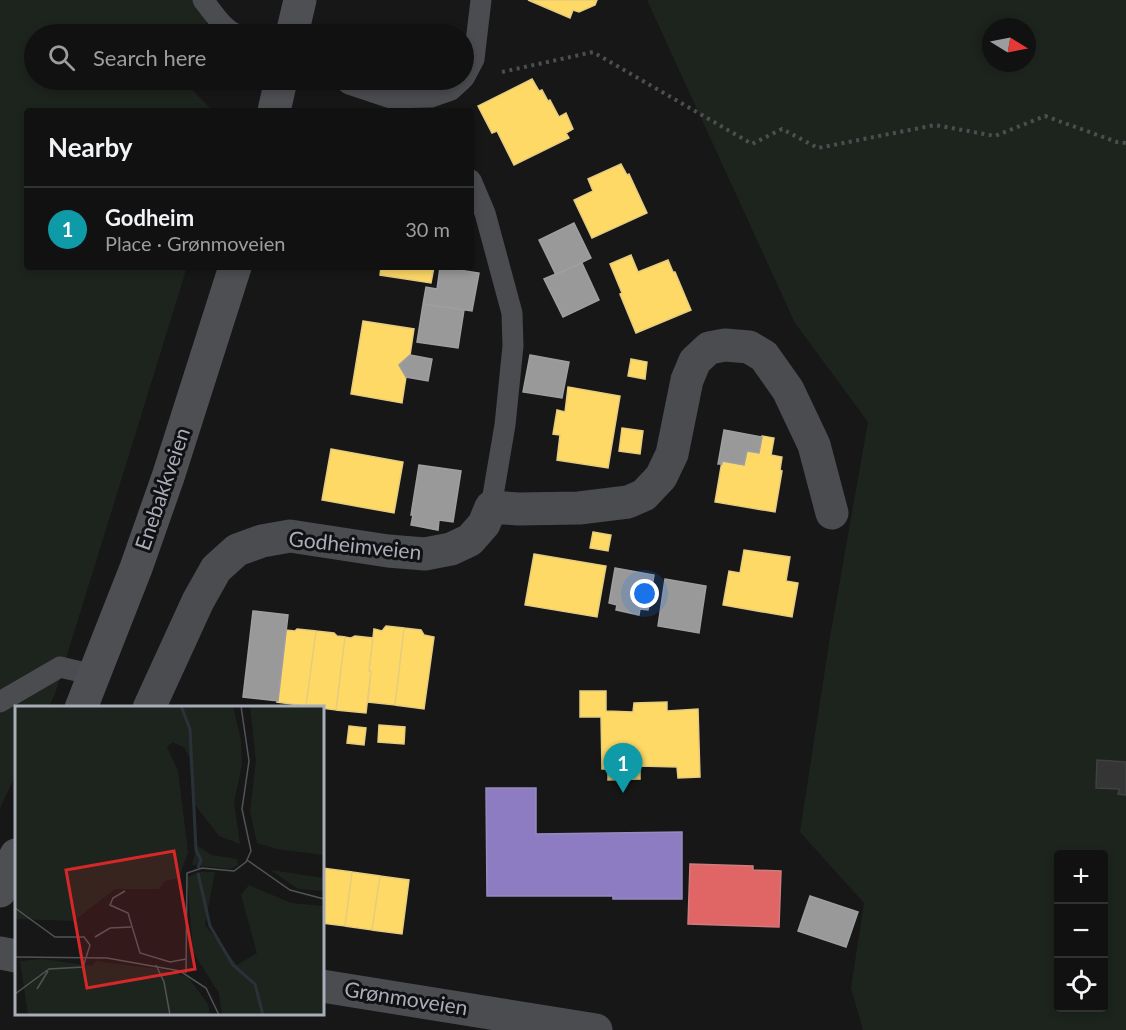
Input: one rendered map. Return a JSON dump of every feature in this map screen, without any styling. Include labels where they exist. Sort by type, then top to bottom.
[{"type":"main road","points":[[294,24],[300,0]]},
{"type":"main road","points":[[275,108],[279,90]]},
{"type":"main road","name":"Enebakkveien","points":[[82,706],[136,568],[168,477],[234,270]]},
{"type":"main road","points":[[0,891],[15,857]]},
{"type":"street","points":[[491,507],[579,508],[628,502],[644,495],[661,477],[672,454],[687,380],[695,361],[710,348],[725,345],[749,347],[764,356],[788,390],[814,445],[832,513]]},
{"type":"street","name":"Godheimveien","points":[[150,706],[202,593],[216,569],[237,550],[262,541],[290,536],[388,551],[425,554],[451,549],[470,540],[484,524],[491,507]]},
{"type":"street","points":[[0,953],[15,956]]},
{"type":"street","name":"Grønmoveien","points":[[324,986],[596,1030]]},
{"type":"lane","points":[[203,0],[223,24]]},
{"type":"lane","points":[[474,59],[481,0]]},
{"type":"lane","points":[[367,90],[391,98],[431,97],[450,90]]},
{"type":"lane","name":"Godheimveien","points":[[474,187],[485,213],[512,313],[513,346],[505,425],[491,507]]},
{"type":"lane","points":[[0,702],[60,667],[94,675]]},
{"type":"path","points":[[474,77],[593,52],[752,144],[782,129],[818,148],[935,125],[995,136],[1045,116],[1117,142],[1126,143]]},
{"type":"shaded area","points":[[0,0],[213,0],[206,24],[24,24],[24,90],[192,90],[210,108],[24,108],[24,270],[186,270],[55,694],[49,706],[15,706],[15,776],[0,808]]},
{"type":"shaded area","points":[[647,0],[1126,0],[1126,1030],[863,1030],[851,988],[864,903],[800,832],[830,637],[868,422],[795,323]]},
{"type":"building: Homes","points":[[528,0],[597,0],[595,5],[579,12],[573,10],[570,18]]},
{"type":"building: Homes","points":[[532,79],[539,91],[542,90],[548,101],[550,100],[559,117],[566,113],[573,129],[566,133],[569,138],[514,165],[497,131],[492,133],[478,106]]},
{"type":"building: Homes","points":[[621,164],[627,175],[629,174],[647,213],[592,238],[574,200],[593,191],[588,179]]},
{"type":"building: Homes","points":[[631,255],[638,272],[668,260],[691,310],[636,333],[610,264]]},
{"type":"building: Homes","points":[[381,270],[433,270],[431,283],[380,275]]},
{"type":"building: Homes","points":[[363,321],[414,329],[410,355],[399,365],[406,377],[402,403],[351,394]]},
{"type":"building: Homes","points":[[631,359],[647,362],[645,379],[628,376]]},
{"type":"building: Homes","points":[[568,387],[620,396],[608,468],[557,460],[560,435],[553,434],[557,410],[565,412]]},
{"type":"building: Homes","points":[[622,428],[643,431],[640,454],[619,451]]},
{"type":"building: Homes","points":[[762,436],[774,438],[771,455],[782,457],[775,512],[715,502],[722,461],[744,465],[747,451],[759,453]]},
{"type":"building: Homes","points":[[331,449],[403,462],[394,513],[322,500]]},
{"type":"building: Homes","points":[[593,532],[611,535],[608,551],[590,548]]},
{"type":"building: Homes","points":[[744,550],[790,557],[786,581],[798,583],[792,617],[723,605],[729,571],[740,573]]},
{"type":"building: Homes","points":[[534,554],[606,566],[597,617],[525,605]]},
{"type":"building: Homes","points":[[386,626],[404,628],[395,705],[368,702],[374,629],[382,631]]},
{"type":"building: Homes","points":[[404,628],[421,630],[424,635],[434,637],[424,709],[395,705]]},
{"type":"building: Homes","points":[[297,629],[316,631],[306,706],[277,702],[286,630],[295,631]]},
{"type":"building: Homes","points":[[316,631],[345,637],[336,710],[324,708],[324,706],[306,706]]},
{"type":"building: Homes","points":[[345,637],[373,638],[366,713],[336,710]]},
{"type":"building: Homes","points":[[580,691],[606,691],[606,711],[633,712],[634,703],[667,702],[667,711],[698,709],[700,777],[678,778],[677,767],[640,766],[640,779],[608,780],[608,769],[602,769],[601,717],[580,717]]},
{"type":"building: Homes","points":[[379,725],[405,727],[404,744],[378,742]]},
{"type":"building: Homes","points":[[349,726],[366,728],[364,745],[347,743]]},
{"type":"building: Homes","points":[[324,868],[352,872],[345,926],[324,923]]},
{"type":"building: Homes","points":[[352,872],[380,876],[372,930],[345,926]]},
{"type":"building: Homes","points":[[380,876],[409,880],[402,934],[372,930]]},
{"type":"building: Shops","points":[[690,864],[753,866],[753,870],[781,871],[779,927],[688,924]]},
{"type":"building: Offices","points":[[486,788],[536,788],[536,834],[682,832],[682,899],[613,899],[613,896],[487,896]]},
{"type":"building: Industry","points":[[574,223],[591,258],[556,275],[539,240]]},
{"type":"building: Industry","points":[[582,263],[599,300],[563,317],[544,279]]},
{"type":"building: Industry","points":[[440,270],[479,273],[472,311],[423,304],[426,287],[437,289]]},
{"type":"building: Industry","points":[[423,304],[464,310],[458,348],[417,342]]},
{"type":"building: Industry","points":[[410,355],[432,359],[428,381],[406,377],[399,365]]},
{"type":"building: Industry","points":[[530,355],[569,362],[562,398],[523,392]]},
{"type":"building: Industry","points":[[724,430],[762,437],[759,453],[747,451],[744,465],[722,461],[722,464],[718,464]]},
{"type":"building: Industry","points":[[419,465],[461,471],[453,522],[439,520],[438,530],[411,525]]},
{"type":"building: Industry","points":[[615,568],[654,575],[648,610],[640,609],[639,615],[616,610],[617,605],[609,603]]},
{"type":"building: Industry","points":[[665,579],[706,586],[699,633],[658,626]]},
{"type":"building: Industry","points":[[253,611],[288,615],[278,701],[243,697]]},
{"type":"building: Industry","points":[[810,896],[858,912],[846,947],[798,931]]},
{"type":"building: Other","points":[[1097,760],[1126,762],[1126,795],[1118,794],[1119,789],[1096,788]]},
{"type":"place","name":"Godheim","points":[[623,793]]}]
